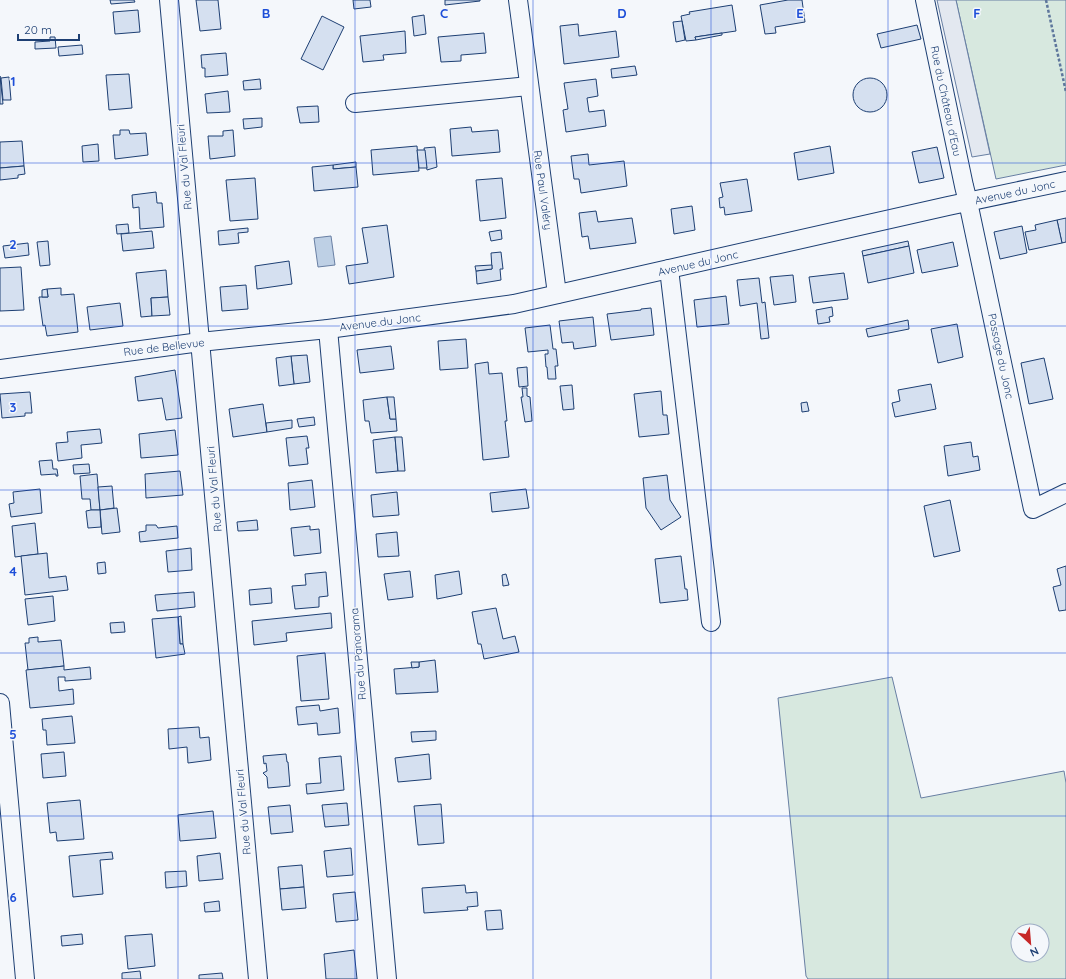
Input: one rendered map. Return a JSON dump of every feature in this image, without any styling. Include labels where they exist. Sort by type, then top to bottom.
[{"type":"street","name":"Rue du Val Fleuri","points":[[169,0],[258,979]]},
{"type":"street","name":"Rue Paul Valéry","points":[[518,0],[557,294]]},
{"type":"street","name":"Rue du Château d'Eau","points":[[925,0],[968,202]]},
{"type":"street","points":[[355,103],[530,86]]},
{"type":"street","name":"Avenue du Jonc","points":[[328,329],[514,304],[948,206],[1066,181]]},
{"type":"street","name":"Passage du Jonc","points":[[968,202],[1033,509],[1066,493]]},
{"type":"street","points":[[669,269],[711,622]]},
{"type":"street","name":"Rue de Bellevue","points":[[0,369],[200,342],[328,329]]},
{"type":"street","name":"Rue du Panorama","points":[[328,329],[387,979]]},
{"type":"street","points":[[0,703],[25,979]]},
{"type":"path","points":[[1046,0],[1066,92]]},
{"type":"shaded area","points":[[937,0],[956,0],[990,154],[972,157]]},
{"type":"shaded area","points":[[956,0],[1066,0],[1066,165],[996,179]]},
{"type":"shaded area","points":[[892,677],[921,798],[1064,771],[1066,783],[1066,979],[808,979],[806,976],[778,698]]},
{"type":"water","points":[[331,236],[335,265],[318,267],[314,238]]},
{"type":"building","points":[[110,0],[134,0],[135,2],[111,4]]},
{"type":"building","points":[[196,0],[218,0],[221,29],[200,31]]},
{"type":"building","points":[[353,0],[370,0],[371,7],[354,9]]},
{"type":"building","points":[[445,0],[480,0],[480,1],[445,5]]},
{"type":"building","points":[[788,0],[802,0],[805,22],[775,27],[776,33],[765,34],[760,5]]},
{"type":"building","points":[[732,5],[736,31],[695,37],[696,40],[686,41],[681,16],[690,14],[689,12]]},
{"type":"building","points":[[138,10],[140,32],[115,34],[113,12]]},
{"type":"building","points":[[424,15],[426,34],[414,36],[412,17]]},
{"type":"building","points":[[322,16],[344,27],[323,70],[301,59]]},
{"type":"building","points":[[682,21],[685,40],[676,42],[673,22]]},
{"type":"building","points":[[578,24],[579,36],[616,31],[619,57],[564,64],[560,26]]},
{"type":"building","points":[[917,25],[921,39],[881,48],[877,34]]},
{"type":"building","points":[[405,31],[406,53],[383,55],[384,60],[363,62],[360,36]]},
{"type":"building","points":[[484,33],[486,53],[461,55],[461,61],[441,62],[438,37]]},
{"type":"building","points":[[722,33],[722,35],[696,40],[695,37]]},
{"type":"building","points":[[50,37],[55,37],[56,48],[35,49],[35,42],[50,41]]},
{"type":"building","points":[[82,45],[83,54],[59,56],[58,47]]},
{"type":"building","points":[[226,53],[228,75],[205,77],[205,68],[202,68],[201,55]]},
{"type":"building","points":[[635,66],[637,75],[612,78],[611,69]]},
{"type":"building","points":[[129,74],[132,108],[109,110],[106,75]]},
{"type":"building","points":[[0,76],[3,104],[0,104]]},
{"type":"building","points":[[9,77],[11,100],[3,100],[1,78]]},
{"type":"building","points":[[867,78],[873,78],[882,83],[886,89],[886,101],[882,107],[873,112],[867,112],[858,107],[853,98],[853,92],[858,83]]},
{"type":"building","points":[[260,79],[261,89],[244,90],[243,81]]},
{"type":"building","points":[[596,79],[598,96],[587,98],[589,112],[604,110],[606,126],[566,132],[563,110],[568,109],[564,83]]},
{"type":"building","points":[[228,91],[230,112],[207,113],[205,94]]},
{"type":"building","points":[[318,106],[319,122],[300,123],[297,107]]},
{"type":"building","points":[[262,118],[262,127],[244,129],[243,119]]},
{"type":"building","points":[[471,127],[472,132],[498,130],[500,152],[452,156],[450,129]]},
{"type":"building","points":[[120,130],[129,130],[130,134],[146,133],[148,155],[115,159],[113,135],[120,135]]},
{"type":"building","points":[[233,130],[235,156],[210,159],[208,136],[223,136],[223,131]]},
{"type":"building","points":[[22,141],[24,166],[0,168],[0,142]]},
{"type":"building","points":[[98,144],[99,161],[83,162],[82,146]]},
{"type":"building","points":[[417,146],[419,171],[373,175],[371,150]]},
{"type":"building","points":[[830,146],[834,173],[798,180],[794,153]]},
{"type":"building","points":[[435,147],[437,167],[427,170],[424,148]]},
{"type":"building","points":[[937,147],[944,178],[919,183],[912,152]]},
{"type":"building","points":[[417,150],[425,150],[427,168],[419,168]]},
{"type":"building","points":[[588,154],[589,165],[624,161],[627,186],[581,193],[579,179],[574,179],[571,156]]},
{"type":"building","points":[[356,162],[356,167],[333,169],[333,165]]},
{"type":"building","points":[[333,165],[333,169],[356,167],[358,187],[314,191],[312,167]]},
{"type":"building","points":[[24,166],[25,174],[18,175],[18,178],[0,180],[0,168]]},
{"type":"building","points":[[255,178],[258,219],[230,221],[226,180]]},
{"type":"building","points":[[502,178],[506,218],[480,221],[476,180]]},
{"type":"building","points":[[747,179],[752,211],[725,215],[724,207],[720,208],[719,198],[723,197],[720,183]]},
{"type":"building","points":[[156,192],[157,203],[162,203],[164,227],[140,229],[139,207],[133,208],[132,195]]},
{"type":"building","points":[[692,206],[695,230],[674,234],[671,209]]},
{"type":"building","points":[[596,211],[598,222],[632,218],[636,243],[590,249],[588,236],[582,237],[579,213]]},
{"type":"building","points":[[1066,218],[1066,242],[1062,243],[1057,220]]},
{"type":"building","points":[[1057,220],[1062,243],[1029,250],[1025,232],[1036,230],[1035,225]]},
{"type":"building","points":[[128,224],[129,233],[117,234],[116,225]]},
{"type":"building","points":[[387,225],[394,277],[349,284],[346,266],[368,263],[362,228]]},
{"type":"building","points":[[1022,226],[1027,253],[1000,259],[994,232]]},
{"type":"building","points":[[248,228],[248,232],[238,233],[239,243],[219,245],[218,231]]},
{"type":"building","points":[[501,230],[502,239],[491,241],[489,232]]},
{"type":"building","points":[[152,231],[154,248],[123,251],[121,234]]},
{"type":"building","points":[[48,241],[50,265],[40,266],[37,242]]},
{"type":"building","points":[[908,241],[909,246],[863,256],[862,251]]},
{"type":"building","points":[[953,242],[958,266],[922,273],[917,250]]},
{"type":"building","points":[[28,243],[29,255],[5,258],[3,246]]},
{"type":"building","points":[[909,246],[914,273],[868,283],[863,256]]},
{"type":"building","points":[[501,252],[503,269],[500,269],[501,280],[477,284],[476,271],[492,269],[491,253]]},
{"type":"building","points":[[289,261],[292,284],[257,289],[255,266]]},
{"type":"building","points":[[492,265],[492,269],[476,271],[475,266]]},
{"type":"building","points":[[21,267],[24,310],[0,311],[0,268]]},
{"type":"building","points":[[166,270],[168,297],[151,298],[152,316],[141,317],[136,273]]},
{"type":"building","points":[[844,273],[848,299],[813,303],[809,277]]},
{"type":"building","points":[[793,275],[796,302],[774,305],[770,277]]},
{"type":"building","points":[[759,278],[762,303],[765,302],[769,338],[761,339],[757,303],[740,306],[737,280]]},
{"type":"building","points":[[246,285],[248,309],[222,311],[220,287]]},
{"type":"building","points":[[61,288],[61,295],[74,294],[78,332],[47,336],[45,325],[43,326],[39,297],[48,297],[47,289]]},
{"type":"building","points":[[47,289],[48,297],[42,297],[42,290]]},
{"type":"building","points":[[726,296],[729,324],[697,327],[694,300]]},
{"type":"building","points":[[168,297],[170,315],[152,316],[151,298]]},
{"type":"building","points":[[120,303],[123,326],[90,330],[87,307]]},
{"type":"building","points":[[832,307],[833,316],[829,317],[830,322],[818,324],[816,310]]},
{"type":"building","points":[[651,308],[654,335],[611,340],[607,314]]},
{"type":"building","points":[[593,317],[596,346],[574,349],[573,342],[562,343],[559,321]]},
{"type":"building","points":[[908,320],[909,329],[868,337],[866,329]]},
{"type":"building","points":[[957,324],[963,357],[938,363],[931,329]]},
{"type":"building","points":[[550,325],[553,349],[556,349],[558,366],[555,366],[556,379],[548,379],[545,354],[548,354],[548,350],[528,352],[525,328]]},
{"type":"building","points":[[466,339],[468,368],[440,370],[438,341]]},
{"type":"building","points":[[391,346],[394,369],[360,373],[357,350]]},
{"type":"building","points":[[307,355],[310,382],[294,384],[291,356]]},
{"type":"building","points":[[291,356],[294,384],[279,386],[276,358]]},
{"type":"building","points":[[1044,358],[1053,399],[1029,404],[1021,363]]},
{"type":"building","points":[[488,362],[489,374],[502,373],[509,457],[483,460],[475,364]]},
{"type":"building","points":[[527,367],[528,386],[519,387],[517,368]]},
{"type":"building","points":[[175,370],[182,418],[166,420],[162,398],[138,401],[135,377]]},
{"type":"building","points":[[931,384],[936,409],[895,417],[892,403],[900,401],[898,390]]},
{"type":"building","points":[[572,385],[574,409],[563,410],[560,386]]},
{"type":"building","points":[[522,388],[527,388],[527,396],[530,397],[532,421],[525,422],[521,397],[523,397]]},
{"type":"building","points":[[661,391],[663,415],[667,415],[669,434],[639,437],[634,394]]},
{"type":"building","points":[[30,392],[32,413],[25,413],[25,416],[2,418],[0,394]]},
{"type":"building","points":[[387,397],[390,419],[396,419],[397,431],[371,433],[369,421],[365,421],[363,400]]},
{"type":"building","points":[[387,397],[394,397],[396,419],[390,419]]},
{"type":"building","points":[[807,402],[809,411],[802,412],[801,403]]},
{"type":"building","points":[[263,404],[267,432],[233,437],[229,409]]},
{"type":"building","points":[[314,417],[315,425],[299,427],[297,419]]},
{"type":"building","points":[[292,420],[292,428],[267,432],[266,423]]},
{"type":"building","points":[[100,429],[102,443],[81,445],[82,458],[58,461],[56,443],[68,442],[67,432]]},
{"type":"building","points":[[175,430],[178,455],[141,458],[139,434]]},
{"type":"building","points":[[307,436],[309,448],[306,448],[308,464],[289,466],[286,438]]},
{"type":"building","points":[[395,437],[398,471],[376,473],[373,440]]},
{"type":"building","points":[[395,437],[402,437],[405,471],[398,471]]},
{"type":"building","points":[[971,442],[973,457],[978,456],[980,470],[948,476],[944,446]]},
{"type":"building","points":[[52,460],[53,469],[57,469],[58,476],[56,476],[56,474],[41,475],[39,461]]},
{"type":"building","points":[[89,464],[90,473],[74,474],[73,465]]},
{"type":"building","points":[[180,471],[183,495],[146,498],[145,474]]},
{"type":"building","points":[[97,474],[100,510],[91,510],[90,499],[82,499],[80,476]]},
{"type":"building","points":[[667,475],[670,500],[681,517],[661,530],[646,508],[643,478]]},
{"type":"building","points":[[312,480],[315,507],[290,510],[288,483]]},
{"type":"building","points":[[112,486],[114,508],[100,510],[98,487]]},
{"type":"building","points":[[40,489],[42,513],[11,517],[9,504],[14,503],[13,492]]},
{"type":"building","points":[[526,489],[529,508],[492,512],[490,493]]},
{"type":"building","points":[[397,492],[399,515],[373,517],[371,495]]},
{"type":"building","points":[[950,500],[960,551],[934,557],[924,506]]},
{"type":"building","points":[[117,508],[120,532],[102,534],[100,510]]},
{"type":"building","points":[[100,510],[101,527],[88,528],[86,511]]},
{"type":"building","points":[[257,520],[258,530],[238,531],[237,522]]},
{"type":"building","points":[[35,523],[38,554],[15,557],[12,526]]},
{"type":"building","points":[[146,525],[156,525],[158,528],[177,526],[178,538],[140,542],[139,532],[146,531]]},
{"type":"building","points":[[310,526],[310,530],[319,529],[321,553],[294,556],[291,528]]},
{"type":"building","points":[[397,532],[399,556],[378,557],[376,534]]},
{"type":"building","points":[[191,548],[192,570],[168,572],[166,551]]},
{"type":"building","points":[[47,553],[49,578],[66,576],[68,590],[25,595],[21,556]]},
{"type":"building","points":[[681,556],[685,589],[687,589],[688,600],[660,603],[655,559]]},
{"type":"building","points":[[105,562],[106,573],[98,574],[97,563]]},
{"type":"building","points":[[1066,566],[1066,610],[1059,611],[1053,587],[1061,585],[1057,569]]},
{"type":"building","points":[[410,571],[413,597],[388,600],[384,574]]},
{"type":"building","points":[[459,571],[462,594],[437,599],[435,575]]},
{"type":"building","points":[[326,572],[328,596],[319,597],[319,607],[295,609],[292,586],[306,585],[305,574]]},
{"type":"building","points":[[506,574],[509,585],[503,586],[502,575]]},
{"type":"building","points":[[271,588],[272,603],[250,605],[249,590]]},
{"type":"building","points":[[194,592],[195,607],[157,611],[155,595]]},
{"type":"building","points":[[53,596],[55,621],[28,625],[25,599]]},
{"type":"building","points":[[496,608],[503,639],[515,636],[519,652],[484,659],[481,644],[478,644],[472,612]]},
{"type":"building","points":[[331,613],[332,628],[286,633],[287,641],[254,645],[252,621]]},
{"type":"building","points":[[181,616],[183,644],[180,644],[178,617]]},
{"type":"building","points":[[178,617],[180,644],[183,644],[185,654],[156,658],[152,619]]},
{"type":"building","points":[[124,622],[125,632],[111,633],[110,623]]},
{"type":"building","points":[[38,637],[38,642],[61,640],[64,666],[28,670],[25,643],[29,643],[29,638]]},
{"type":"building","points":[[325,653],[329,699],[301,701],[297,656]]},
{"type":"building","points":[[435,660],[438,692],[396,694],[394,669],[419,667],[419,662]]},
{"type":"building","points":[[411,662],[419,662],[419,667],[412,668]]},
{"type":"building","points":[[64,666],[64,670],[90,667],[91,679],[65,681],[65,677],[58,677],[59,691],[73,689],[74,704],[30,708],[26,670]]},
{"type":"building","points":[[319,705],[320,711],[338,708],[340,733],[318,735],[317,723],[298,725],[296,707]]},
{"type":"building","points":[[72,716],[75,743],[47,745],[46,730],[43,730],[42,719]]},
{"type":"building","points":[[199,727],[200,738],[209,737],[211,760],[188,763],[187,747],[169,749],[168,729]]},
{"type":"building","points":[[436,731],[436,740],[412,742],[411,732]]},
{"type":"building","points":[[64,752],[66,776],[43,778],[41,754]]},
{"type":"building","points":[[286,754],[290,786],[268,788],[267,777],[263,773],[267,771],[263,756]]},
{"type":"building","points":[[429,754],[431,779],[398,782],[395,758]]},
{"type":"building","points":[[341,756],[344,790],[307,794],[306,784],[321,783],[319,758]]},
{"type":"building","points":[[80,800],[84,839],[57,841],[56,832],[50,833],[47,803]]},
{"type":"building","points":[[347,803],[349,825],[325,827],[322,805]]},
{"type":"building","points":[[441,804],[444,843],[418,845],[414,806]]},
{"type":"building","points":[[290,805],[293,832],[271,834],[268,807]]},
{"type":"building","points":[[213,811],[216,838],[180,841],[178,815]]},
{"type":"building","points":[[351,848],[353,875],[327,877],[324,851]]},
{"type":"building","points":[[112,852],[113,859],[100,860],[103,894],[73,897],[69,856]]},
{"type":"building","points":[[220,853],[223,879],[199,881],[197,856]]},
{"type":"building","points":[[302,865],[304,887],[280,889],[278,867]]},
{"type":"building","points":[[186,871],[187,886],[166,888],[165,872]]},
{"type":"building","points":[[465,885],[466,893],[477,892],[478,906],[467,907],[468,910],[424,913],[422,888]]},
{"type":"building","points":[[304,887],[306,908],[282,910],[280,889]]},
{"type":"building","points":[[355,892],[358,920],[336,922],[333,894]]},
{"type":"building","points":[[219,901],[220,911],[205,912],[204,903]]},
{"type":"building","points":[[501,910],[503,929],[487,930],[485,911]]},
{"type":"building","points":[[82,934],[83,944],[62,946],[61,936]]},
{"type":"building","points":[[152,934],[155,966],[128,969],[125,936]]},
{"type":"building","points":[[354,950],[357,979],[326,979],[324,954]]},
{"type":"building","points":[[140,971],[141,979],[122,979],[122,973]]},
{"type":"building","points":[[222,973],[223,979],[199,979],[199,975]]}]
